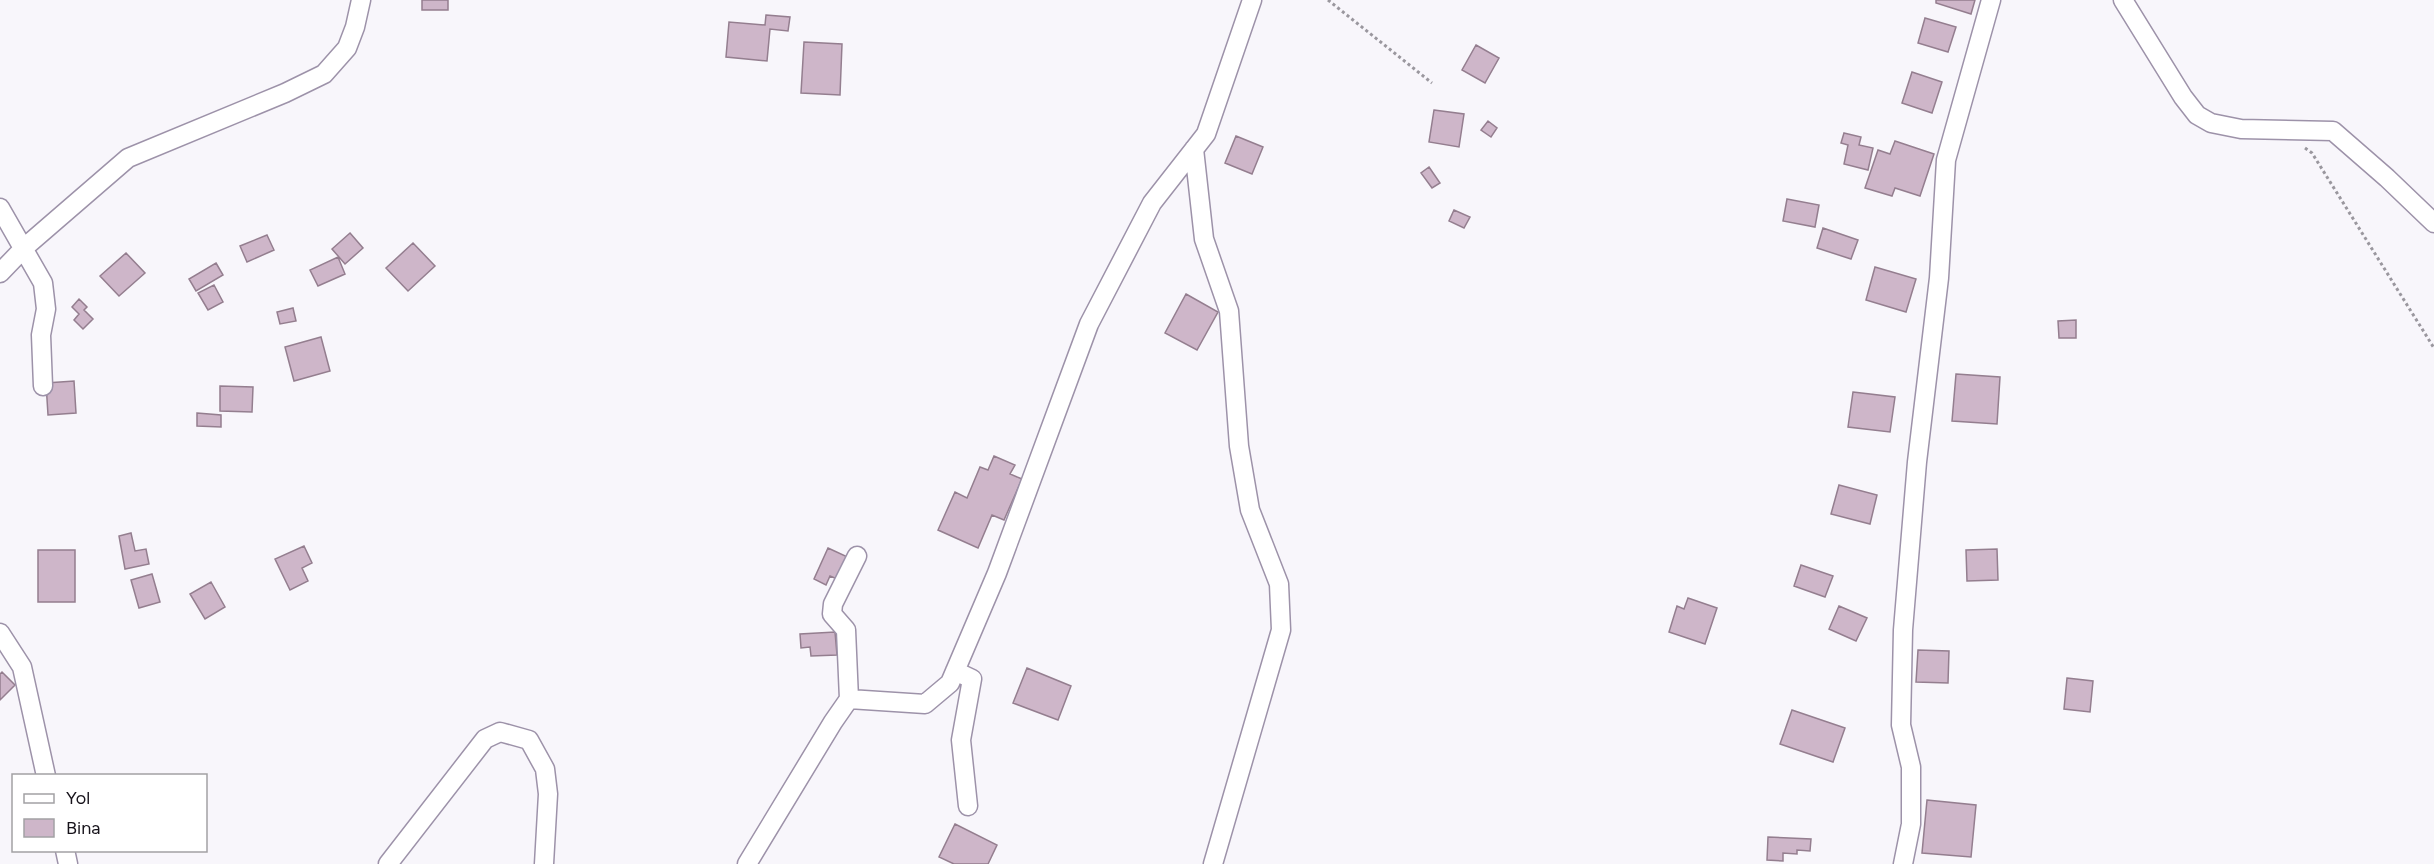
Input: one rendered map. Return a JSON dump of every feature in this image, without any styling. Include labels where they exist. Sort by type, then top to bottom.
[{"type":"street","points":[[0,273],[25,248],[128,158],[285,93],[324,74],[347,48],[356,27],[361,0]]},
{"type":"street","points":[[849,699],[925,704],[950,683],[997,573],[1089,324],[1152,203],[1206,134],[1252,0]]},
{"type":"street","points":[[1903,864],[1911,824],[1911,767],[1901,725],[1903,630],[1917,462],[1939,278],[1946,160],[1991,0]]},
{"type":"street","points":[[2123,0],[2183,97],[2197,115],[2211,123],[2241,129],[2332,131],[2388,178],[2434,223]]},
{"type":"street","points":[[1194,149],[1204,239],[1229,311],[1239,446],[1250,510],[1279,584],[1281,630],[1213,864]]},
{"type":"street","points":[[0,208],[43,283],[46,309],[42,335],[43,386]]},
{"type":"street","points":[[747,864],[832,722],[849,699],[846,630],[832,614],[833,604],[857,556]]},
{"type":"street","points":[[0,633],[22,667],[46,774]]},
{"type":"street","points":[[955,671],[972,679],[961,740],[968,806]]},
{"type":"street","points":[[388,864],[485,739],[500,732],[529,740],[545,769],[548,795],[544,864]]},
{"type":"path","points":[[1328,0],[1432,83]]},
{"type":"path","points":[[2303,147],[2312,153],[2434,348]]},
{"type":"building","points":[[422,0],[448,0],[448,10],[422,10]]},
{"type":"building","points":[[1936,0],[1975,0],[1971,14],[1936,3]]},
{"type":"building","points":[[766,15],[790,17],[788,31],[770,29],[767,61],[726,57],[729,22],[765,25]]},
{"type":"building","points":[[1925,18],[1956,27],[1948,52],[1918,43]]},
{"type":"building","points":[[804,42],[842,44],[840,95],[801,93]]},
{"type":"building","points":[[1476,45],[1499,58],[1485,83],[1462,70]]},
{"type":"building","points":[[1912,72],[1942,82],[1932,113],[1902,103]]},
{"type":"building","points":[[1434,110],[1464,114],[1459,147],[1429,142]]},
{"type":"building","points":[[1488,121],[1497,128],[1491,137],[1481,130]]},
{"type":"building","points":[[1844,133],[1861,137],[1859,145],[1873,148],[1868,170],[1844,164],[1848,145],[1841,143]]},
{"type":"building","points":[[1236,136],[1263,147],[1252,174],[1225,163]]},
{"type":"building","points":[[1895,141],[1934,154],[1920,196],[1895,188],[1892,196],[1865,188],[1878,150],[1890,154]]},
{"type":"building","points":[[1429,167],[1440,183],[1432,188],[1421,173]]},
{"type":"building","points":[[1787,199],[1819,205],[1815,227],[1783,221]]},
{"type":"building","points":[[1454,210],[1470,217],[1464,228],[1449,221]]},
{"type":"building","points":[[1823,228],[1858,240],[1851,259],[1817,248]]},
{"type":"building","points":[[350,233],[363,248],[345,264],[332,249]]},
{"type":"building","points":[[267,235],[274,250],[247,262],[240,246]]},
{"type":"building","points":[[413,243],[435,266],[408,291],[386,268]]},
{"type":"building","points":[[126,253],[145,273],[119,296],[100,276]]},
{"type":"building","points":[[338,257],[345,274],[318,286],[310,270]]},
{"type":"building","points":[[216,263],[223,275],[196,291],[189,279]]},
{"type":"building","points":[[1875,267],[1916,279],[1906,312],[1866,300]]},
{"type":"building","points":[[214,285],[223,302],[208,310],[198,293]]},
{"type":"building","points":[[1186,294],[1218,312],[1197,350],[1165,333]]},
{"type":"building","points":[[79,299],[87,307],[84,310],[93,319],[83,329],[74,320],[79,314],[72,307]]},
{"type":"building","points":[[293,308],[296,321],[280,324],[277,312]]},
{"type":"building","points":[[2076,320],[2076,338],[2059,338],[2058,321]]},
{"type":"building","points":[[321,337],[330,371],[294,381],[285,347]]},
{"type":"building","points":[[1956,374],[2000,377],[1997,424],[1952,421]]},
{"type":"building","points":[[74,381],[76,413],[48,415],[46,383]]},
{"type":"building","points":[[220,386],[253,387],[252,412],[220,411]]},
{"type":"building","points":[[1853,392],[1895,397],[1890,432],[1848,427]]},
{"type":"building","points":[[197,413],[221,415],[221,427],[197,426]]},
{"type":"building","points":[[994,456],[1015,465],[1010,474],[1022,479],[1004,520],[992,515],[978,548],[938,530],[955,492],[967,498],[980,467],[988,470]]},
{"type":"building","points":[[1839,485],[1877,495],[1870,524],[1831,514]]},
{"type":"building","points":[[131,533],[135,551],[146,549],[149,564],[125,569],[119,536]]},
{"type":"building","points":[[304,546],[312,563],[302,568],[308,581],[290,590],[275,559]]},
{"type":"building","points":[[828,548],[852,559],[842,581],[830,576],[826,585],[814,579]]},
{"type":"building","points":[[1997,549],[1998,580],[1967,581],[1966,550]]},
{"type":"building","points":[[38,550],[75,550],[75,602],[38,602]]},
{"type":"building","points":[[1801,565],[1833,576],[1825,597],[1794,586]]},
{"type":"building","points":[[152,574],[160,602],[139,608],[131,580]]},
{"type":"building","points":[[211,582],[225,607],[205,619],[190,594]]},
{"type":"building","points":[[1688,598],[1717,608],[1705,644],[1669,632],[1677,606],[1684,609]]},
{"type":"building","points":[[1839,606],[1867,618],[1856,641],[1829,629]]},
{"type":"building","points":[[835,632],[837,655],[811,656],[810,647],[801,648],[800,634]]},
{"type":"building","points":[[1918,650],[1949,651],[1948,683],[1916,682]]},
{"type":"building","points":[[1027,668],[1071,686],[1058,720],[1013,703]]},
{"type":"building","points":[[2,672],[15,685],[0,700],[0,674]]},
{"type":"building","points":[[2067,678],[2093,681],[2090,712],[2064,709]]},
{"type":"building","points":[[1792,710],[1845,728],[1833,762],[1780,744]]},
{"type":"building","points":[[1927,800],[1976,805],[1971,857],[1922,853]]},
{"type":"building","points":[[955,824],[997,845],[988,864],[954,864],[939,857]]},
{"type":"building","points":[[1768,837],[1811,839],[1810,851],[1797,850],[1797,854],[1783,853],[1783,861],[1767,860]]}]
